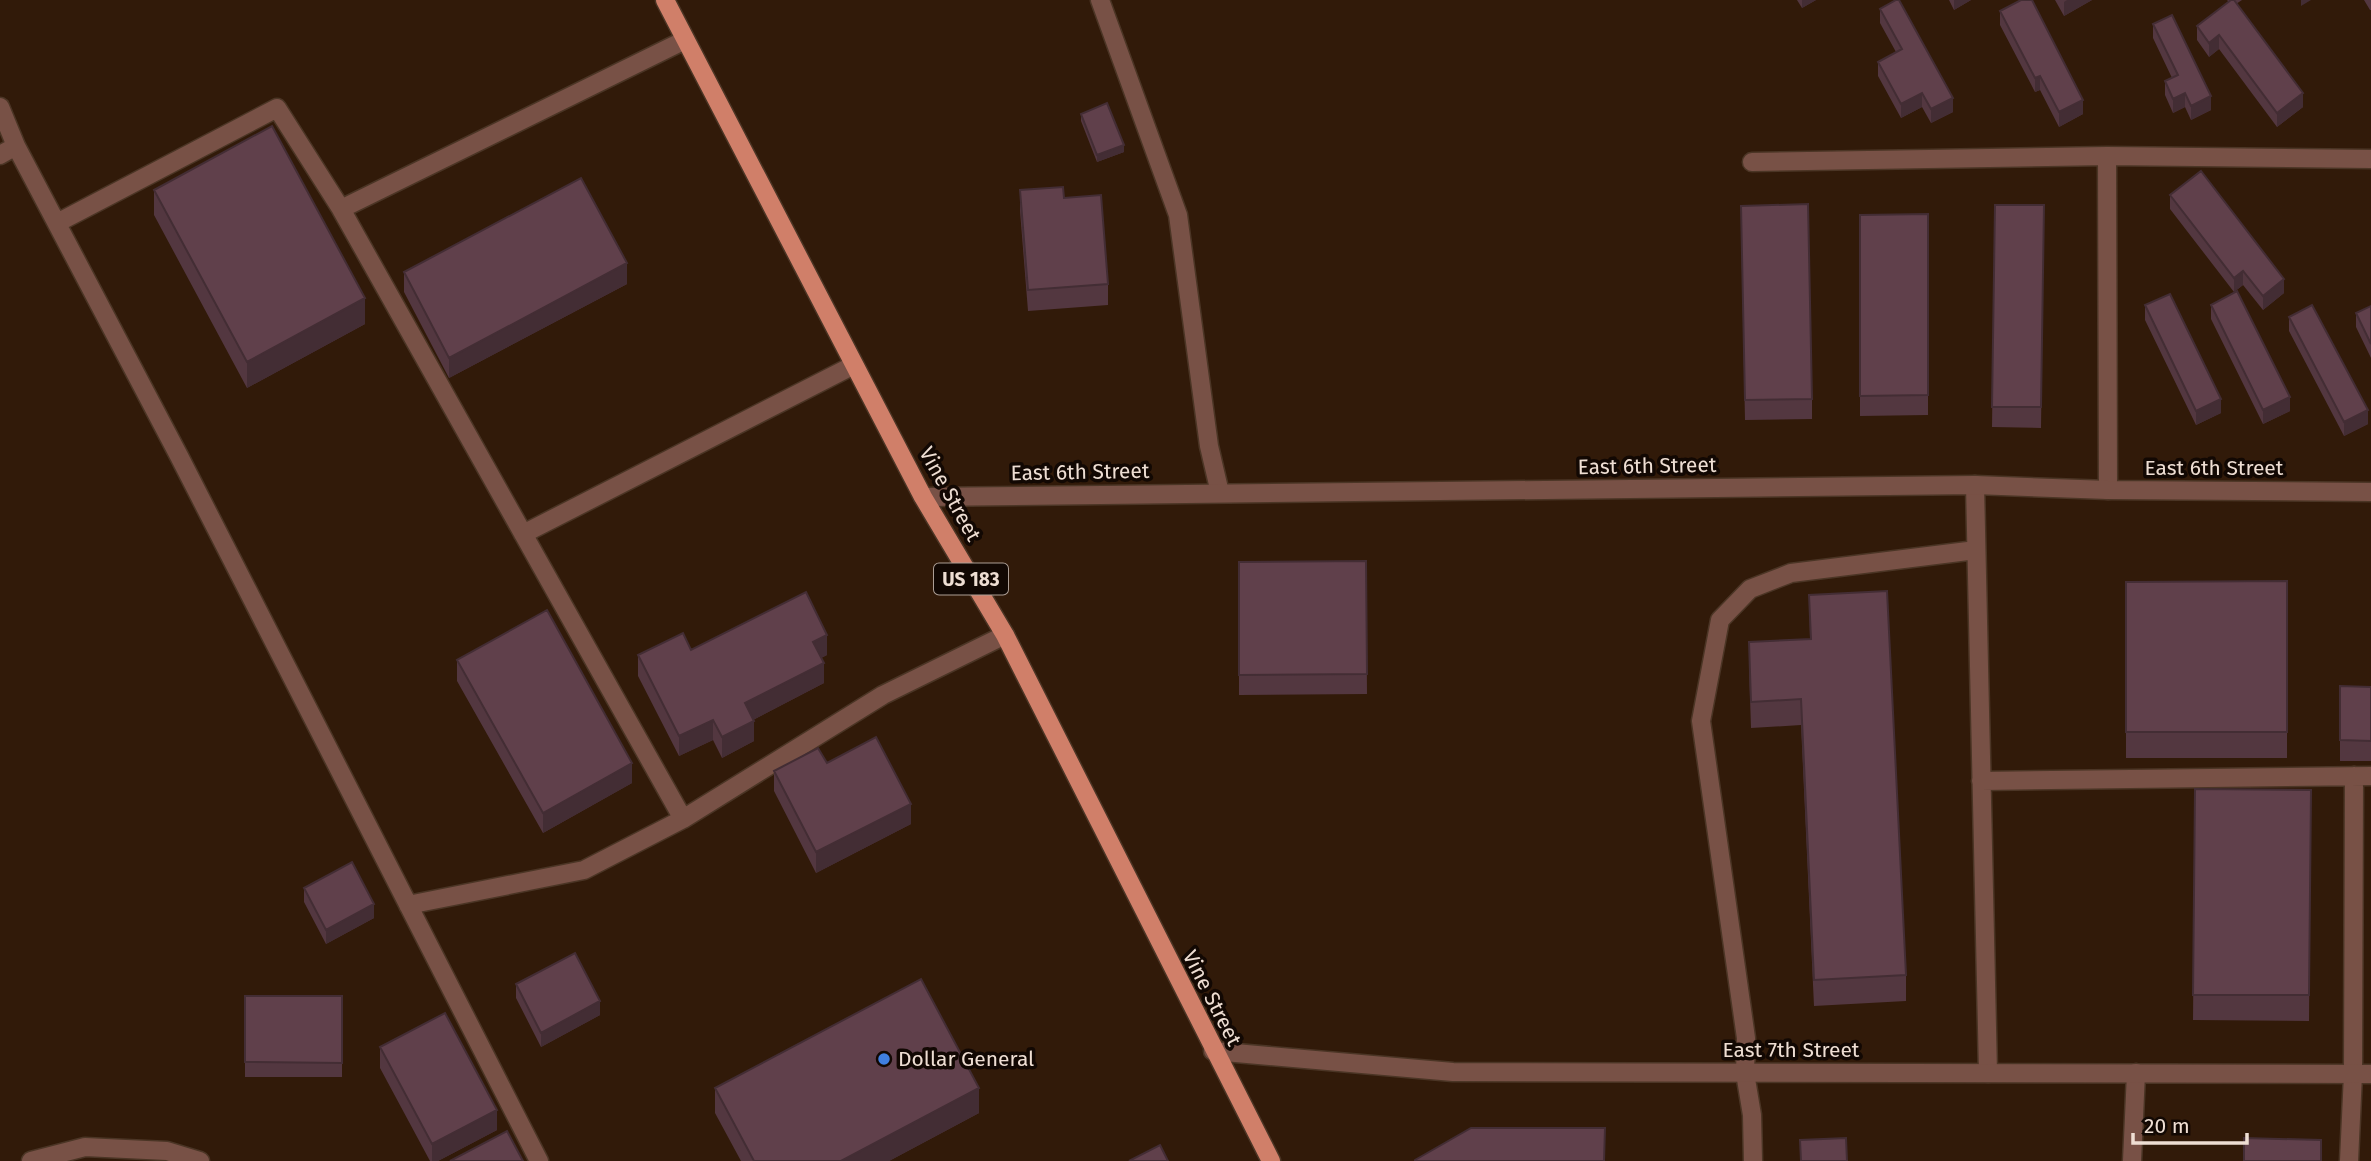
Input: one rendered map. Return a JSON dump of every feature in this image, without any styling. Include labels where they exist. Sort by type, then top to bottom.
[{"type":"main road","name":"Vine Street","points":[[665,0],[923,497],[1005,635],[1213,1051],[1271,1161]]},
{"type":"street","points":[[1100,0],[1178,215],[1209,446],[1220,493]]},
{"type":"street","points":[[341,209],[685,40]]},
{"type":"street","points":[[0,107],[8,150],[57,223],[185,468],[538,1161]]},
{"type":"street","points":[[57,223],[277,108],[341,209],[683,819]]},
{"type":"street","points":[[2107,156],[2108,490]]},
{"type":"street","points":[[1752,162],[2107,156],[2371,159]]},
{"type":"street","points":[[523,534],[854,365]]},
{"type":"street","points":[[1975,485],[1988,1073]]},
{"type":"street","name":"East 6th Street","points":[[923,497],[1975,485],[2108,490],[2371,492]]},
{"type":"street","points":[[1753,1161],[1752,1115],[1745,1073],[1746,1038],[1701,721],[1720,620],[1750,589],[1791,573],[1976,550]]},
{"type":"street","points":[[408,905],[584,870],[683,819],[883,695],[1005,635]]},
{"type":"street","points":[[1981,781],[2362,776],[2362,1074],[2349,1161]]},
{"type":"street","name":"East 7th Street","points":[[1213,1051],[1453,1072],[2362,1074]]},
{"type":"street","points":[[2132,1161],[2136,1073]]},
{"type":"street","points":[[31,1161],[85,1147],[167,1151],[200,1161]]},
{"type":"building","points":[[1899,0],[1953,98],[1931,109],[1922,93],[1901,104],[1878,62],[1902,49],[1880,9]]},
{"type":"building","points":[[2021,0],[2032,0],[2083,100],[2059,112],[2040,76],[2035,78],[2000,11]]},
{"type":"building","points":[[2234,0],[2303,93],[2277,113],[2219,35],[2209,43],[2197,26]]},
{"type":"building","points":[[2172,15],[2211,96],[2191,106],[2185,93],[2173,99],[2165,81],[2178,75],[2153,24]]},
{"type":"building","points":[[1107,103],[1124,145],[1097,155],[1081,114]]},
{"type":"building","points":[[272,126],[365,298],[247,362],[154,190]]},
{"type":"building","points":[[2201,171],[2284,279],[2263,296],[2243,271],[2234,278],[2170,195]]},
{"type":"building","points":[[581,178],[627,263],[449,358],[404,272]]},
{"type":"building","points":[[1063,187],[1064,198],[1101,195],[1108,284],[1028,290],[1020,190]]},
{"type":"building","points":[[1808,204],[1812,399],[1745,400],[1741,206]]},
{"type":"building","points":[[1995,205],[2044,205],[2041,407],[1992,407]]},
{"type":"building","points":[[1928,214],[1928,395],[1860,396],[1860,215]]},
{"type":"building","points":[[2237,291],[2290,397],[2263,410],[2211,305]]},
{"type":"building","points":[[2170,294],[2221,399],[2196,411],[2145,305]]},
{"type":"building","points":[[2312,305],[2368,410],[2344,422],[2289,317]]},
{"type":"building","points":[[2371,306],[2371,344],[2356,313]]},
{"type":"building","points":[[1366,561],[1367,674],[1239,675],[1239,562]]},
{"type":"building","points":[[2287,581],[2287,732],[2126,732],[2126,582]]},
{"type":"building","points":[[1887,591],[1906,975],[1814,980],[1801,699],[1751,702],[1749,642],[1811,639],[1809,595]]},
{"type":"building","points":[[806,592],[827,635],[813,642],[824,663],[745,703],[754,721],[722,737],[713,720],[679,736],[638,655],[683,633],[691,650]]},
{"type":"building","points":[[547,610],[632,763],[543,813],[457,660]]},
{"type":"building","points":[[2340,686],[2371,687],[2371,741],[2340,740]]},
{"type":"building","points":[[876,737],[911,804],[816,852],[774,771],[818,748],[827,763]]},
{"type":"building","points":[[2195,789],[2311,790],[2309,995],[2193,995]]},
{"type":"building","points":[[352,862],[374,904],[326,930],[304,888]]},
{"type":"building","points":[[575,953],[600,1001],[541,1033],[516,984]]},
{"type":"building","name":"Dollar General","points":[[921,979],[979,1088],[841,1161],[754,1161],[715,1088]]},
{"type":"building","points":[[245,996],[342,996],[342,1063],[245,1062]]},
{"type":"building","points":[[445,1013],[497,1110],[432,1144],[380,1047]]},
{"type":"building","points":[[1471,1128],[1605,1128],[1604,1161],[1415,1161]]},
{"type":"building","points":[[507,1131],[523,1161],[450,1161]]},
{"type":"building","points":[[1846,1138],[1847,1161],[1801,1161],[1800,1140]]},
{"type":"building","points":[[2244,1138],[2321,1140],[2321,1161],[2244,1161]]},
{"type":"building","points":[[1160,1145],[1168,1161],[1129,1161]]},
{"type":"place","name":"Dollar General","points":[[884,1059]]}]
